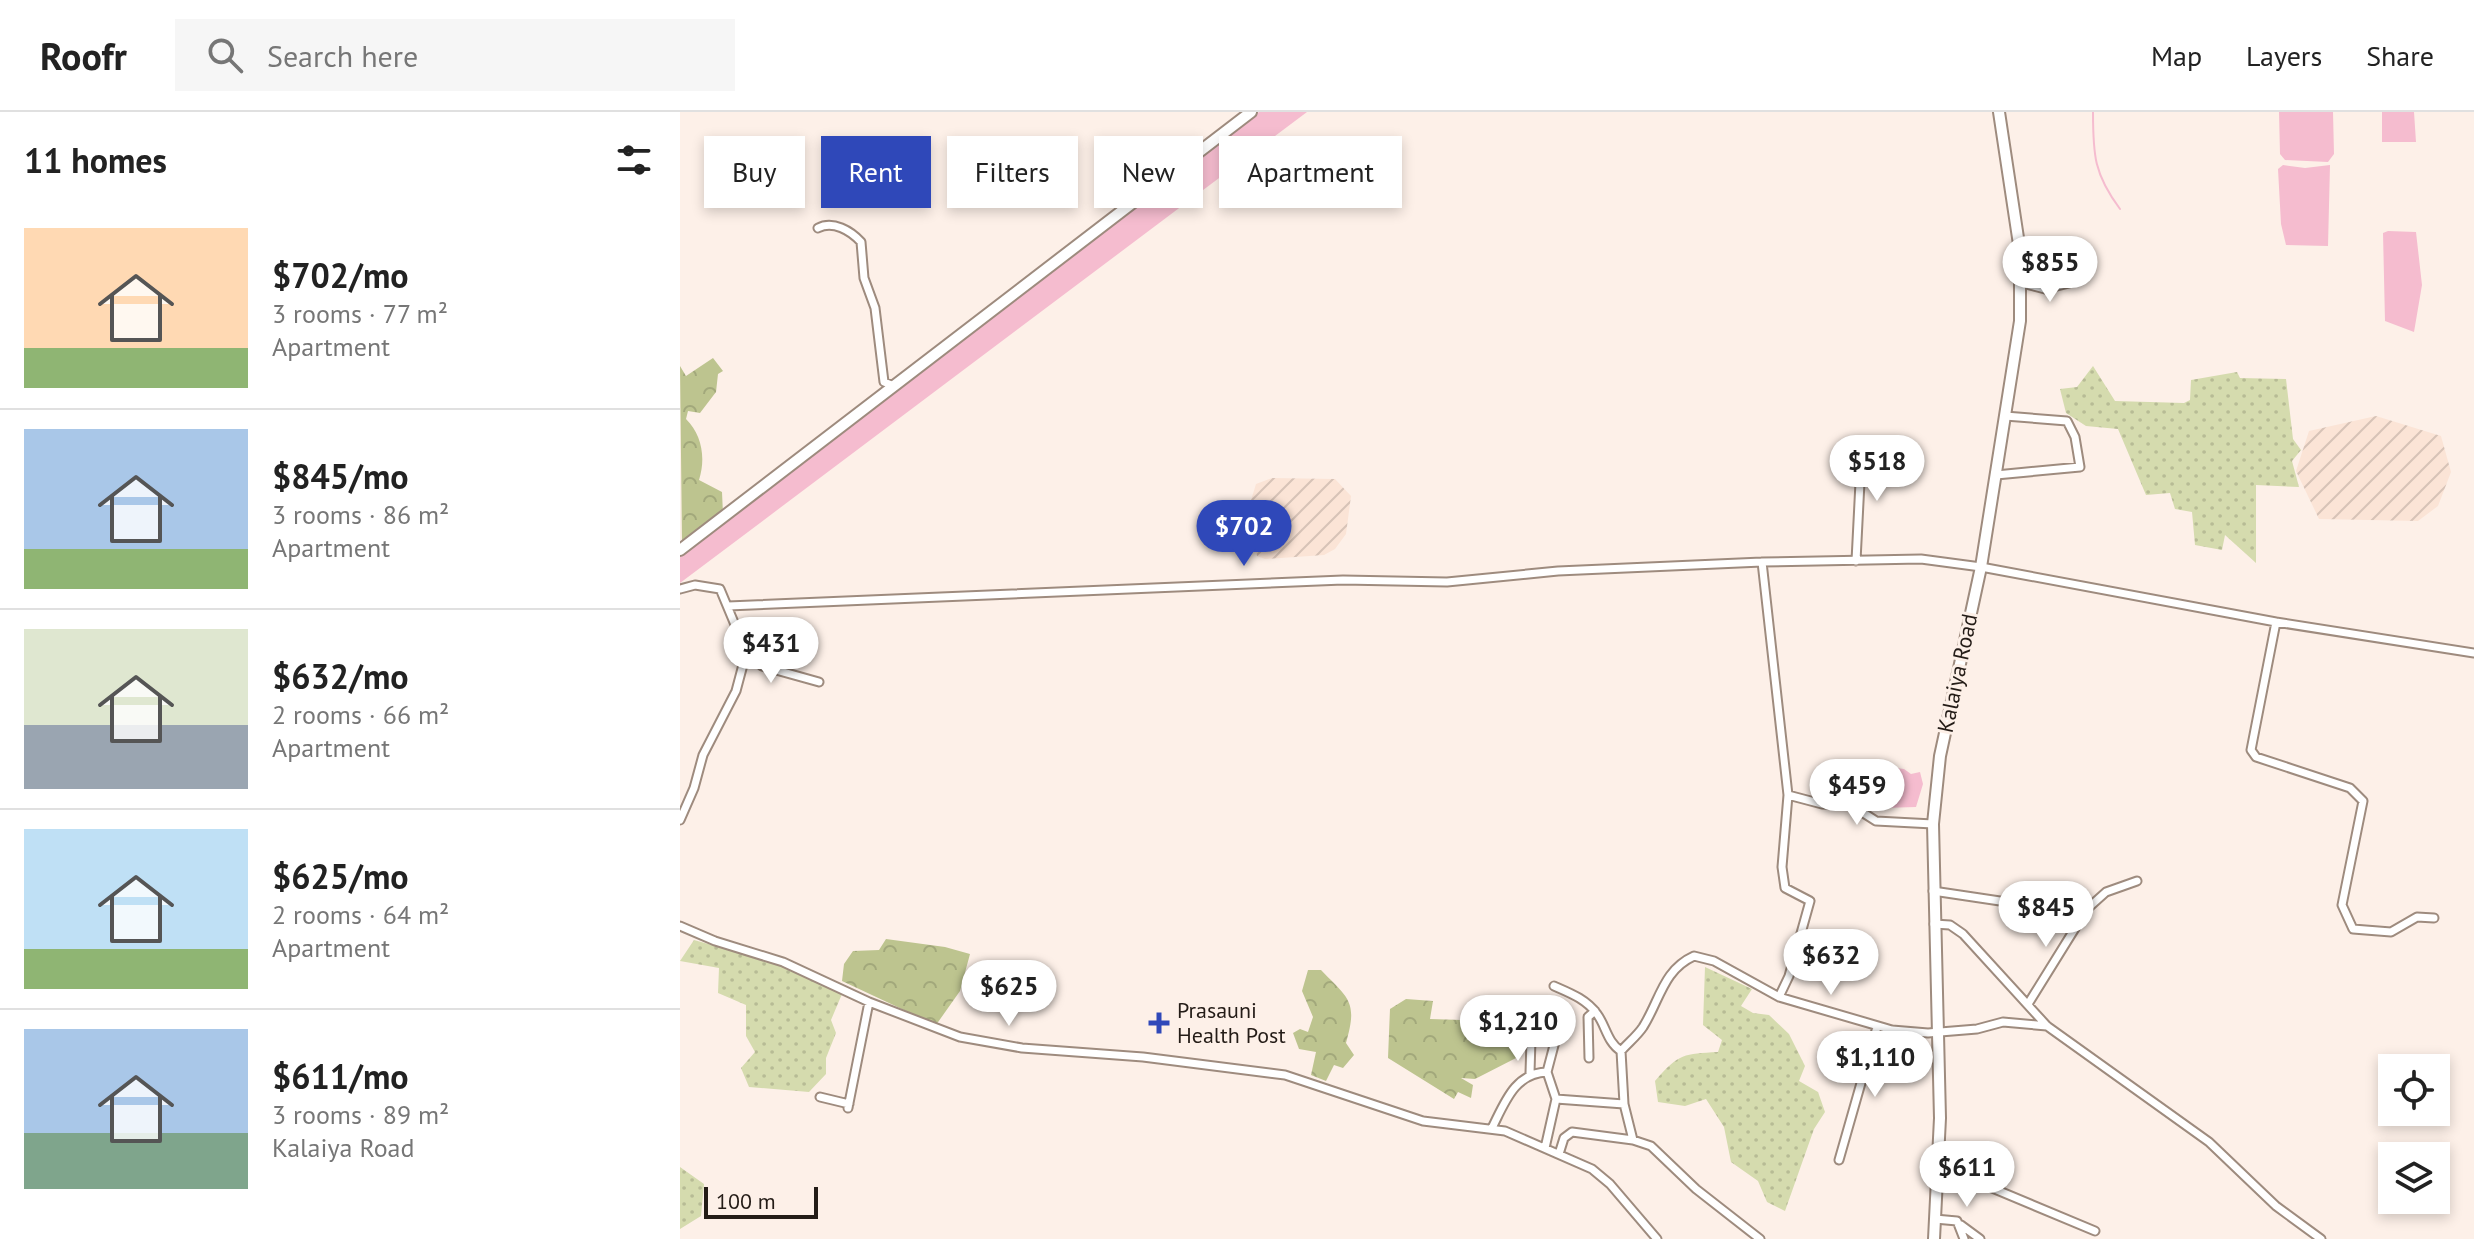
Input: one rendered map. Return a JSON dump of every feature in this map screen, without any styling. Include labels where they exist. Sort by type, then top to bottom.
[{"type":"main road","points":[[680,550],[1251,112]]},
{"type":"main road","name":"Kalaiya Road","points":[[1934,1239],[1938,1031],[1933,824],[1945,729],[1981,567],[2020,321],[2022,283],[1999,112]]},
{"type":"street","points":[[818,228],[825,224],[841,228],[861,242],[864,278],[875,308],[881,370],[884,382],[894,386]]},
{"type":"street","points":[[2022,283],[2045,289],[2073,282]]},
{"type":"street","points":[[1996,475],[2080,467],[2075,437],[2067,421],[2005,416]]},
{"type":"street","points":[[1856,561],[1862,443]]},
{"type":"street","points":[[728,606],[1343,580],[1447,582],[1558,571],[1921,559],[1981,567],[2276,622],[2474,653]]},
{"type":"street","points":[[1762,562],[1788,795],[1782,867],[1785,888],[1810,901],[1789,976],[1779,997]]},
{"type":"street","points":[[680,589],[695,585],[720,589],[744,649],[762,666],[819,682]]},
{"type":"street","points":[[2276,622],[2251,750],[2256,757],[2350,788],[2363,801],[2342,905],[2353,929],[2391,932],[2417,917],[2434,918]]},
{"type":"street","points":[[680,820],[694,788],[703,755],[736,691],[744,649]]},
{"type":"street","points":[[1788,795],[1822,804],[1851,805],[1876,821],[1933,824]]},
{"type":"street","points":[[2028,1004],[2082,918],[2106,892],[2137,881]]},
{"type":"street","points":[[1933,891],[2020,904],[2027,895],[2082,918]]},
{"type":"street","points":[[1934,924],[1950,925],[1963,934],[2047,1026],[2209,1142],[2276,1206],[2321,1239]]},
{"type":"street","points":[[680,926],[715,941],[783,962],[869,1002],[905,1013],[960,1037],[1022,1048],[1143,1057],[1285,1075],[1423,1121],[1492,1128],[1592,1169],[1610,1184],[1657,1239]]},
{"type":"street","points":[[1633,1140],[1624,1104],[1621,1051],[1642,1027],[1665,979],[1675,967],[1694,956],[1714,961],[1779,997],[1877,1027],[1908,1033],[1977,1029],[2003,1022],[2047,1026]]},
{"type":"street","points":[[1554,986],[1583,1000],[1595,1011],[1610,1042],[1621,1051]]},
{"type":"street","points":[[820,1097],[848,1106],[869,1002]]},
{"type":"street","points":[[1545,1148],[1556,1099],[1547,1072],[1563,1011]]},
{"type":"street","points":[[1589,1058],[1588,1017],[1595,1011]]},
{"type":"street","points":[[1530,1073],[1531,1039],[1546,1021],[1559,1021]]},
{"type":"street","points":[[1839,1160],[1877,1027]]},
{"type":"street","points":[[1492,1128],[1508,1095],[1530,1073],[1547,1072]]},
{"type":"street","points":[[1556,1099],[1624,1104]]},
{"type":"street","points":[[1559,1154],[1564,1138],[1572,1132],[1633,1140],[1651,1146],[1696,1189],[1760,1239]]},
{"type":"street","points":[[1937,1165],[2095,1231]]},
{"type":"street","points":[[1935,1219],[1957,1221],[1980,1239]]},
{"type":"street","points":[[1961,1225],[1964,1239]]},
{"type":"shaded area","points":[[1259,112],[1307,112],[1275,136],[1228,136]]},
{"type":"shaded area","points":[[2279,112],[2333,112],[2334,154],[2328,162],[2285,160],[2280,154]]},
{"type":"shaded area","points":[[2382,112],[2414,112],[2416,142],[2382,142]]},
{"type":"shaded area","points":[[1219,143],[1219,178],[1203,190],[1203,155]]},
{"type":"shaded area","points":[[2283,165],[2305,168],[2330,165],[2328,246],[2286,245],[2281,224],[2278,169]]},
{"type":"shaded area","points":[[1133,208],[1179,208],[680,583],[680,556]]},
{"type":"shaded area","points":[[2416,232],[2422,285],[2414,332],[2385,321],[2383,233]]},
{"type":"shaded area","points":[[2376,416],[2441,436],[2451,472],[2438,506],[2418,521],[2319,519],[2296,471],[2309,431]]},
{"type":"shaded area","points":[[1272,478],[1335,479],[1351,496],[1346,534],[1335,549],[1324,555],[1265,559],[1257,556],[1248,510],[1256,484]]},
{"type":"shaded area","points":[[1889,767],[1904,769],[1911,774],[1920,772],[1923,784],[1916,807],[1883,808],[1877,802],[1877,776]]},
{"type":"green space","points":[[713,358],[723,371],[718,374],[716,392],[700,413],[688,411],[686,419],[696,432],[701,447],[699,480],[722,492],[723,514],[682,543],[680,366],[686,376]]},
{"type":"green space","points":[[2093,366],[2115,401],[2184,403],[2190,400],[2191,380],[2237,372],[2240,378],[2286,379],[2293,439],[2301,450],[2292,461],[2299,487],[2256,485],[2256,563],[2225,535],[2222,550],[2195,545],[2192,512],[2175,509],[2170,493],[2146,495],[2118,429],[2086,426],[2066,413],[2060,389],[2077,387]]},
{"type":"green space","points":[[886,939],[945,947],[970,954],[960,991],[936,1025],[842,981],[844,964],[853,951],[879,950]]},
{"type":"green space","points":[[694,940],[777,963],[842,994],[831,1020],[836,1033],[826,1058],[826,1074],[809,1092],[749,1087],[741,1068],[755,1052],[746,1036],[746,1005],[718,993],[719,968],[680,961]]},
{"type":"green space","points":[[1705,967],[1752,989],[1741,1006],[1753,1013],[1769,1015],[1789,1034],[1805,1066],[1799,1081],[1818,1092],[1825,1112],[1814,1129],[1785,1211],[1767,1202],[1758,1181],[1731,1162],[1724,1127],[1706,1099],[1685,1106],[1658,1102],[1655,1081],[1670,1065],[1689,1055],[1718,1052],[1722,1040],[1703,1025]]},
{"type":"green space","points":[[1308,970],[1321,970],[1344,995],[1351,1009],[1346,1043],[1354,1055],[1343,1068],[1334,1065],[1326,1081],[1311,1075],[1316,1052],[1299,1049],[1293,1033],[1300,1029],[1308,1032],[1313,1017],[1302,991]]},
{"type":"green space","points":[[1406,999],[1433,1001],[1430,1019],[1462,1020],[1512,1036],[1518,1057],[1475,1079],[1461,1078],[1473,1085],[1471,1098],[1458,1092],[1454,1099],[1388,1058],[1390,1009]]},
{"type":"green space","points":[[680,1167],[704,1184],[701,1216],[680,1229]]},
{"type":"waterway","points":[[2093,112],[2097,164],[2105,185],[2120,209]]},
{"type":"place","name":"Prasauni Health Post","points":[[1159,1023]]}]
